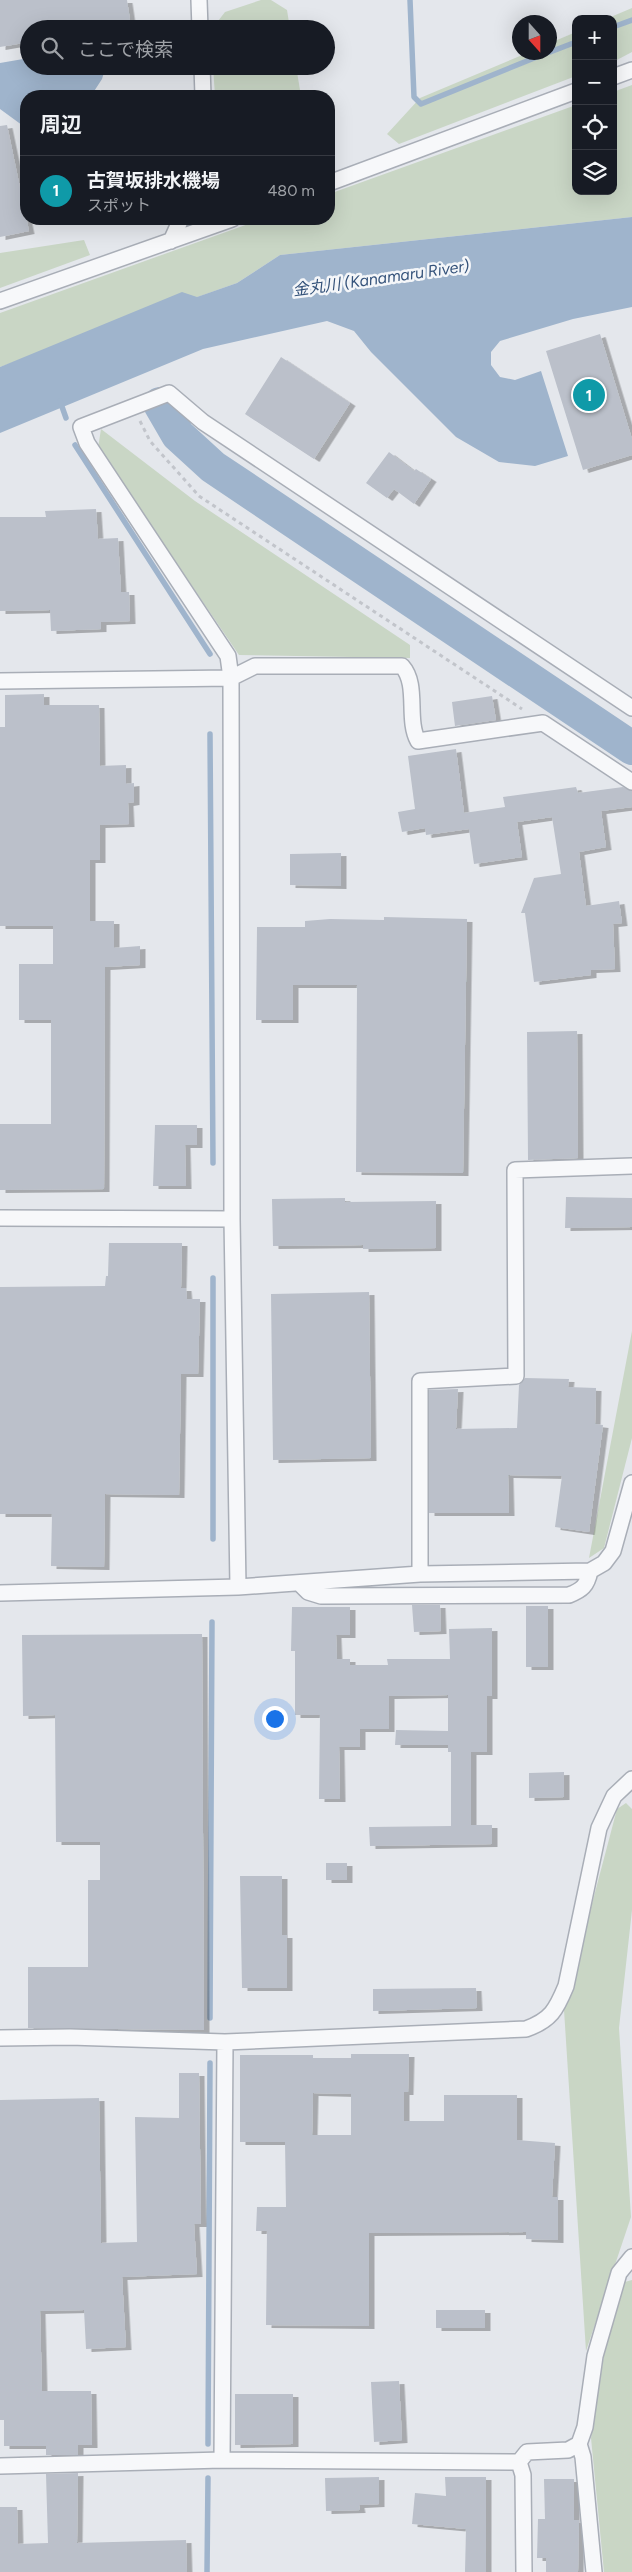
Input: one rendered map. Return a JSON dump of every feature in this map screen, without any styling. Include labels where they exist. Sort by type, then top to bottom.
[{"type":"street","points":[[199,0],[200,20]]},
{"type":"street","points":[[617,76],[632,70]]},
{"type":"street","points":[[203,75],[204,90]]},
{"type":"street","points":[[335,181],[572,92]]},
{"type":"street","points":[[171,241],[178,225]]},
{"type":"street","points":[[0,302],[215,225]]},
{"type":"street","points":[[238,1587],[232,1219],[232,678],[228,656],[87,443],[81,427],[169,393],[204,422],[632,708]]},
{"type":"street","points":[[0,681],[232,678],[255,666],[402,666],[409,674],[412,731],[418,741],[543,723],[632,782]]},
{"type":"street","points":[[420,1574],[420,1381],[516,1376],[516,1170],[632,1166]]},
{"type":"street","points":[[0,1218],[232,1219]]},
{"type":"street","points":[[0,1593],[238,1587],[420,1574],[590,1571],[604,1563],[613,1551],[632,1483]]},
{"type":"street","points":[[299,1583],[308,1592],[320,1596],[569,1595],[582,1590],[588,1582],[590,1571]]},
{"type":"street","points":[[0,2038],[70,2037],[225,2042],[526,2029],[542,2023],[556,2010],[566,1986],[598,1828],[614,1796],[632,1779]]},
{"type":"street","points":[[222,2460],[225,2042]]},
{"type":"street","points":[[594,2572],[583,2457],[579,2444],[585,2427],[594,2356],[619,2273],[632,2257]]},
{"type":"street","points":[[519,2462],[527,2452],[568,2450],[579,2444]]},
{"type":"street","points":[[0,2466],[222,2460],[519,2462]]},
{"type":"street","points":[[519,2462],[523,2475],[524,2572]]},
{"type":"path","points":[[134,407],[150,441],[199,496],[543,723]]},
{"type":"green space","points":[[261,0],[271,0],[287,10],[289,20],[219,20],[225,12]]},
{"type":"green space","points":[[632,8],[632,52],[617,60],[617,15],[615,15]]},
{"type":"green space","points":[[572,34],[572,78],[399,144],[387,134],[420,98],[512,59],[557,60],[557,40]]},
{"type":"green space","points":[[214,75],[298,75],[300,90],[215,90]]},
{"type":"green space","points":[[632,85],[632,217],[280,255],[237,283],[0,367],[0,313],[245,225],[335,225],[335,192],[572,106],[572,195],[617,195],[617,91]]},
{"type":"green space","points":[[84,240],[90,255],[0,288],[0,253]]},
{"type":"green space","points":[[101,429],[195,501],[410,645],[410,658],[239,655],[98,448]]},
{"type":"green space","points":[[632,1331],[632,1438],[604,1548],[589,1558]]},
{"type":"green space","points":[[626,1803],[632,1809],[632,1910],[619,2028],[631,2217],[586,2351],[564,2010],[617,1809]]},
{"type":"green space","points":[[632,2280],[632,2572],[604,2572],[591,2438],[604,2355],[621,2283]]},
{"type":"water","points":[[20,60],[20,75],[103,75],[95,90],[20,90],[20,124],[0,109],[0,63]]},
{"type":"water","name":"金丸川 (Kanamaru River)","points":[[632,217],[632,307],[573,319],[500,341],[491,352],[491,365],[500,377],[515,380],[541,371],[568,456],[535,466],[499,462],[456,437],[371,352],[354,331],[327,321],[203,349],[0,433],[0,367],[182,292],[197,297],[237,283],[280,255]]},
{"type":"building","points":[[0,0],[127,0],[130,20],[20,20],[20,44],[0,47]]},
{"type":"building","points":[[7,125],[20,188],[20,225],[28,225],[29,231],[0,237],[0,126]]},
{"type":"building","points":[[600,334],[632,439],[632,455],[583,470],[546,351]]},
{"type":"building","points":[[281,357],[350,403],[314,459],[245,414]]},
{"type":"building","points":[[389,452],[414,471],[416,469],[431,479],[414,504],[394,489],[387,498],[366,483]]},
{"type":"building","points":[[96,509],[98,539],[118,538],[121,592],[129,592],[130,621],[101,622],[101,629],[51,631],[50,610],[0,611],[0,517],[46,517],[45,511]]},
{"type":"building","points":[[44,694],[44,705],[99,705],[100,766],[126,765],[126,784],[134,783],[134,802],[128,803],[129,824],[100,825],[100,860],[90,860],[90,921],[114,921],[114,948],[140,946],[140,965],[105,967],[104,1189],[0,1190],[0,1124],[51,1124],[51,1020],[19,1020],[19,964],[53,964],[53,926],[0,926],[0,727],[5,727],[5,695]]},
{"type":"building","points":[[492,696],[496,720],[455,726],[452,702]]},
{"type":"building","points":[[456,749],[464,813],[505,807],[503,797],[576,787],[578,793],[623,787],[632,791],[632,807],[601,811],[606,847],[579,852],[586,906],[619,901],[622,923],[613,924],[615,969],[591,970],[591,975],[534,982],[525,913],[521,913],[534,878],[561,874],[552,817],[517,822],[522,857],[474,864],[469,829],[426,835],[425,828],[402,832],[398,812],[415,809],[408,756]]},
{"type":"building","points":[[341,853],[341,886],[290,885],[290,854]]},
{"type":"building","points":[[384,917],[467,919],[463,1173],[356,1172],[357,985],[293,985],[293,1020],[256,1020],[257,927],[305,927],[305,921],[330,919],[384,920]]},
{"type":"building","points":[[577,1031],[578,1158],[528,1160],[527,1032]]},
{"type":"building","points":[[155,1125],[197,1125],[197,1145],[185,1145],[186,1186],[153,1186]]},
{"type":"building","points":[[566,1197],[632,1198],[632,1227],[565,1228]]},
{"type":"building","points":[[345,1198],[345,1202],[436,1201],[436,1248],[363,1249],[363,1245],[273,1246],[272,1199]]},
{"type":"building","points":[[109,1243],[182,1243],[181,1288],[186,1288],[187,1299],[200,1299],[198,1374],[181,1374],[179,1495],[105,1494],[104,1567],[51,1566],[52,1514],[0,1514],[0,1287],[105,1286],[106,1276],[108,1276]]},
{"type":"building","points":[[369,1292],[371,1458],[273,1460],[271,1294]]},
{"type":"building","points":[[525,1378],[569,1379],[568,1387],[596,1388],[595,1424],[603,1425],[589,1532],[555,1527],[562,1476],[508,1475],[509,1513],[429,1513],[429,1390],[458,1389],[456,1429],[517,1428],[519,1385]]},
{"type":"building","points":[[412,1605],[440,1605],[441,1631],[414,1632]]},
{"type":"building","points":[[526,1606],[548,1606],[548,1667],[526,1667]]},
{"type":"building","points":[[292,1607],[350,1607],[350,1635],[336,1635],[337,1659],[350,1659],[350,1665],[388,1665],[387,1659],[450,1659],[449,1629],[492,1628],[492,1696],[487,1696],[487,1752],[471,1752],[471,1825],[492,1825],[492,1844],[370,1846],[369,1827],[451,1826],[451,1752],[448,1752],[448,1745],[395,1745],[396,1730],[448,1731],[448,1695],[389,1696],[389,1729],[360,1729],[360,1747],[339,1747],[340,1799],[319,1799],[320,1715],[295,1715],[295,1651],[291,1651]]},
{"type":"building","points":[[202,1634],[204,2030],[28,2028],[28,1967],[88,1967],[88,1880],[100,1880],[100,1842],[56,1842],[55,1715],[23,1716],[22,1635]]},
{"type":"building","points":[[564,1772],[564,1797],[529,1798],[529,1773]]},
{"type":"building","points":[[326,1863],[347,1863],[347,1880],[326,1880]]},
{"type":"building","points":[[240,1876],[282,1876],[282,1935],[287,1935],[287,1988],[242,1988]]},
{"type":"building","points":[[476,1988],[477,2008],[373,2011],[373,1989]]},
{"type":"building","points":[[351,2054],[409,2054],[408,2092],[404,2092],[404,2121],[444,2121],[444,2095],[517,2095],[517,2140],[555,2143],[552,2197],[558,2197],[558,2240],[526,2239],[526,2232],[369,2233],[369,2326],[266,2325],[267,2231],[256,2231],[257,2207],[286,2207],[285,2142],[240,2142],[240,2055],[313,2055],[313,2058],[351,2058]],"holes":[[[313,2093],[351,2094],[351,2135],[312,2135]]]},
{"type":"building","points":[[179,2073],[199,2073],[201,2224],[194,2224],[197,2274],[122,2277],[126,2347],[86,2349],[84,2310],[40,2311],[42,2391],[91,2391],[92,2445],[78,2445],[78,2455],[46,2455],[46,2446],[4,2446],[4,2420],[0,2420],[0,2100],[99,2098],[101,2243],[137,2242],[135,2117],[179,2118]]},
{"type":"building","points":[[436,2310],[485,2310],[485,2328],[436,2328]]},
{"type":"building","points":[[399,2381],[402,2440],[374,2442],[371,2382]]},
{"type":"building","points":[[235,2394],[293,2394],[293,2444],[235,2445]]},
{"type":"building","points":[[78,2473],[77,2543],[186,2540],[187,2572],[0,2572],[0,2507],[17,2507],[18,2544],[48,2543],[46,2474]]},
{"type":"building","points":[[379,2477],[379,2504],[359,2505],[360,2510],[326,2511],[325,2478]]},
{"type":"building","points":[[445,2477],[486,2477],[486,2572],[465,2572],[466,2529],[412,2524],[415,2493],[446,2496]]},
{"type":"building","points":[[544,2479],[574,2479],[574,2520],[579,2520],[578,2572],[546,2572],[546,2558],[537,2558],[538,2519],[545,2519]]},
{"type":"waterway","points":[[410,0],[414,97],[421,104],[529,60]]},
{"type":"waterway","points":[[617,26],[632,20]]},
{"type":"waterway","points":[[557,49],[572,44]]},
{"type":"waterway","points":[[60,401],[66,418]]},
{"type":"waterway","points":[[160,404],[178,435],[213,467],[632,748]]},
{"type":"waterway","points":[[75,445],[210,654]]},
{"type":"waterway","points":[[210,734],[213,1163]]},
{"type":"waterway","points":[[213,1278],[213,1539]]},
{"type":"waterway","points":[[210,2018],[212,1622]]},
{"type":"waterway","points":[[208,2444],[210,2063]]},
{"type":"waterway","points":[[207,2572],[208,2478]]},
{"type":"place","name":"古賀坂排水機場","points":[[589,395]]}]
